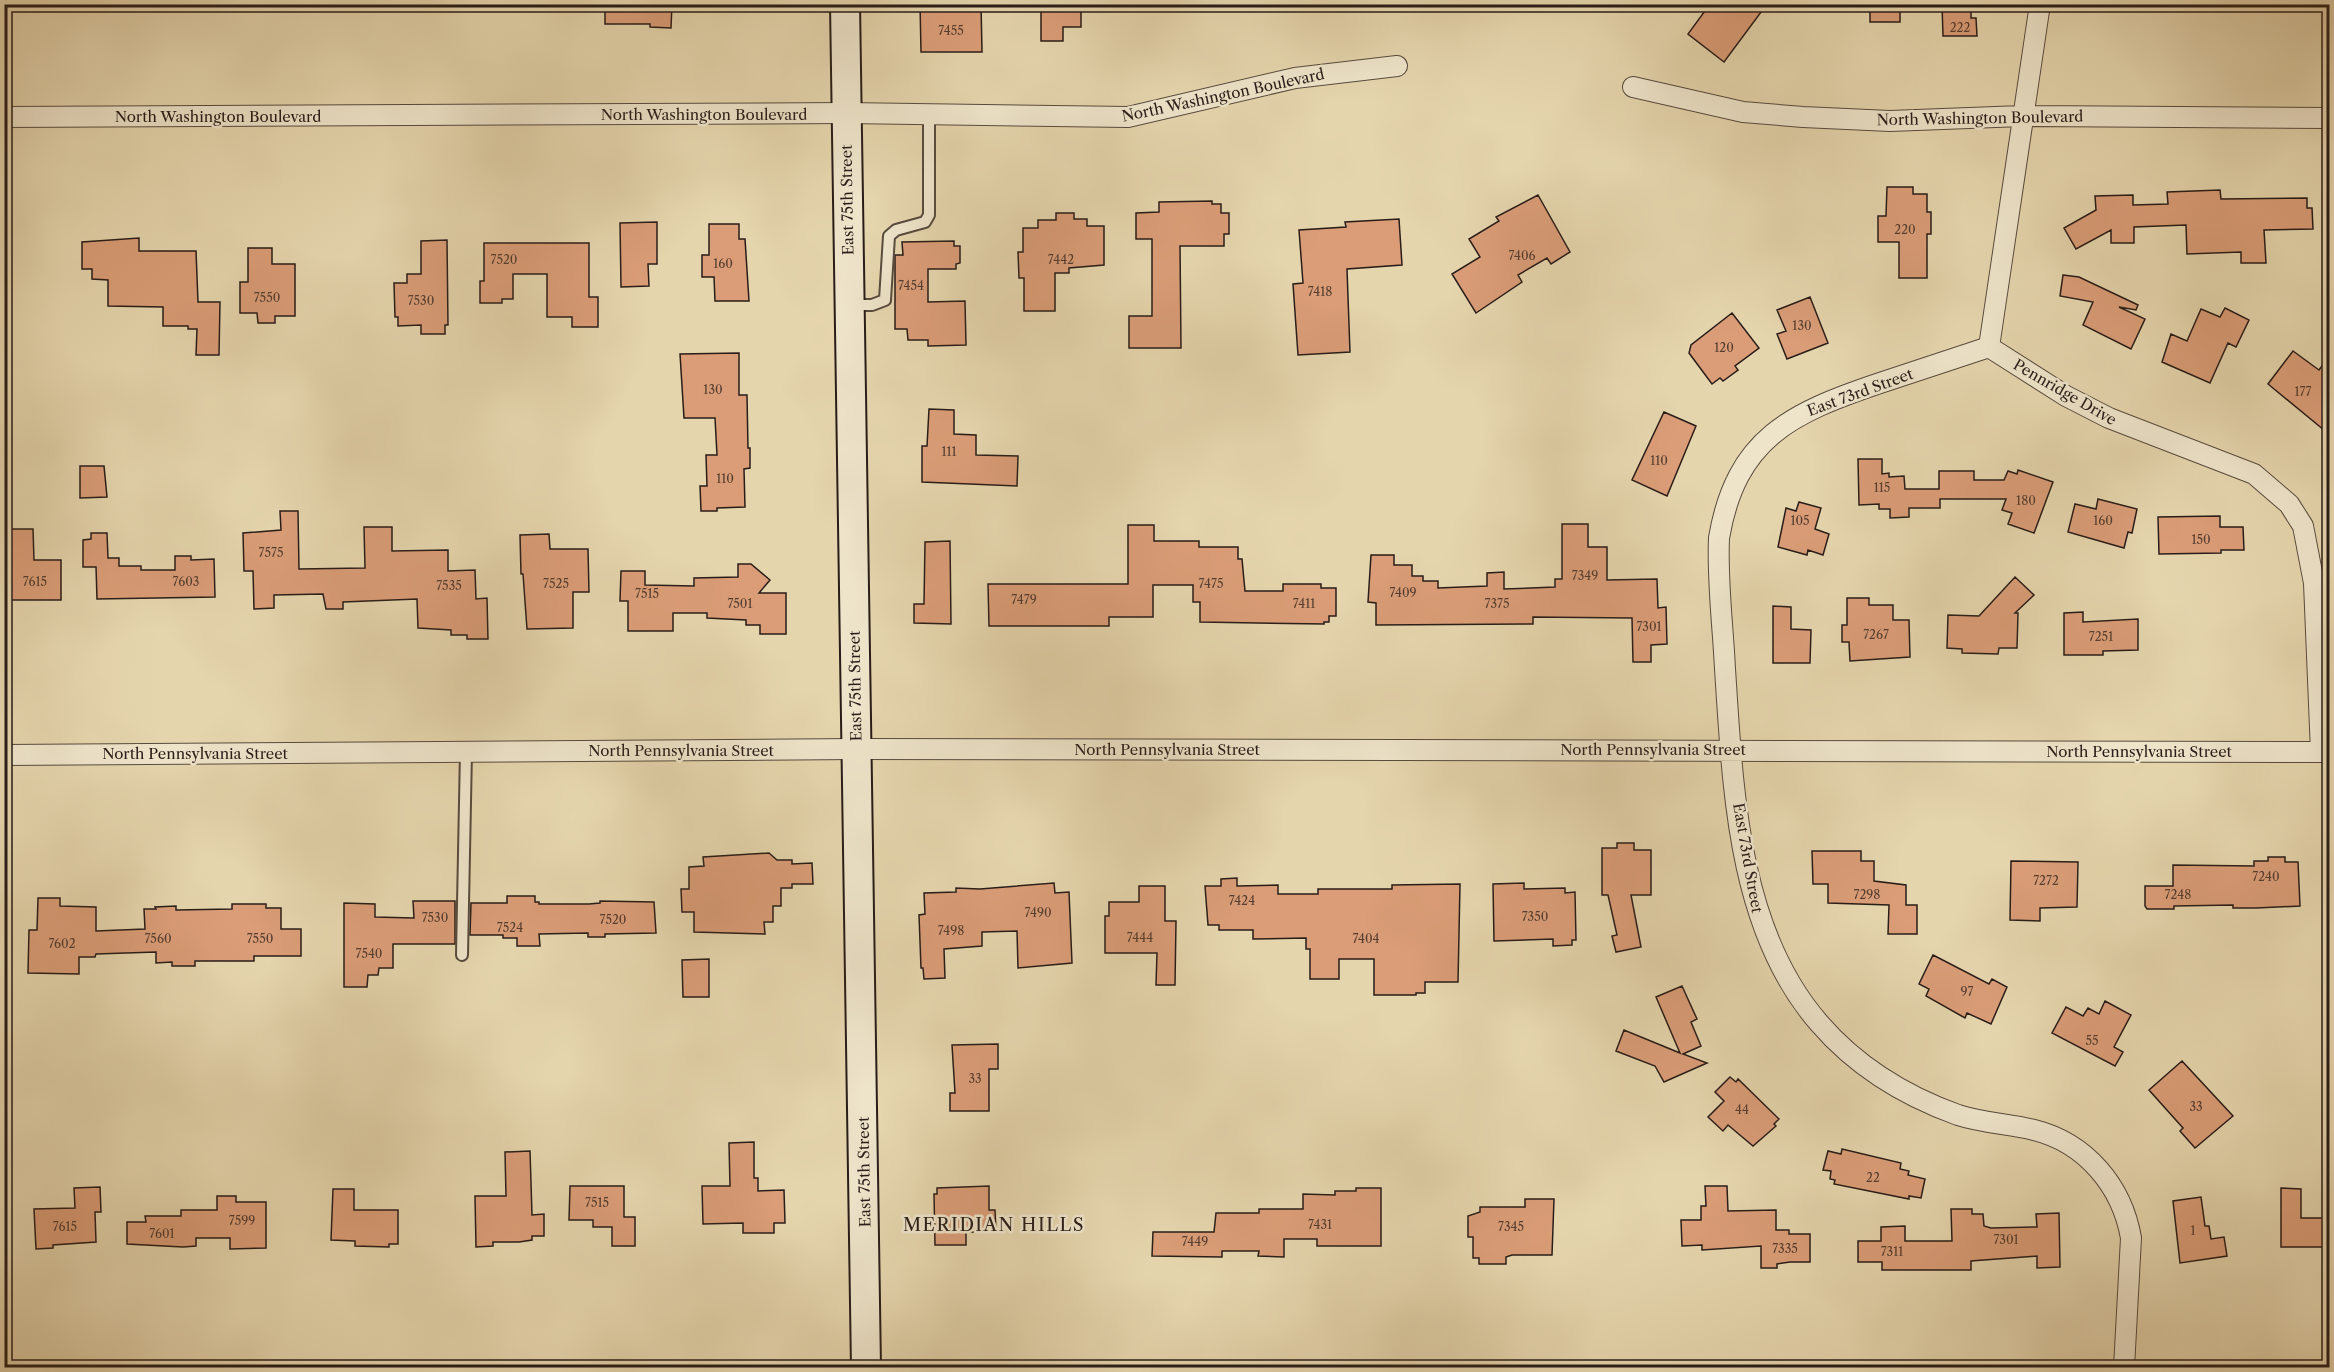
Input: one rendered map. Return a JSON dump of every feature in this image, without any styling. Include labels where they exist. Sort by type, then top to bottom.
[{"type":"street","name":"East 75th Street","points":[[845,4],[866,1368]]},
{"type":"street","points":[[1989,347],[2040,4]]},
{"type":"street","name":"North Washington Boulevard","points":[[4,117],[846,114],[1128,117],[1295,78],[1397,66]]},
{"type":"street","name":"North Washington Boulevard","points":[[1633,87],[1743,112],[1890,121],[2022,116],[2330,118]]},
{"type":"street","name":"East 73rd Street","points":[[1989,347],[1811,408],[1764,441],[1741,470],[1725,503],[1719,538],[1730,749],[1748,872],[1758,916],[1779,965],[1819,1023],[1869,1069],[1917,1098],[1962,1116],[2046,1134],[2074,1147],[2102,1172],[2116,1193],[2128,1222],[2130,1238],[2124,1368]]},
{"type":"street","name":"Pennridge Drive","points":[[1989,347],[2056,390],[2109,418],[2254,474],[2289,504],[2303,526],[2314,583],[2325,752]]},
{"type":"street","name":"North Pennsylvania Street","points":[[4,755],[856,749],[2325,752]]},
{"type":"lane","points":[[849,305],[872,305],[885,300],[889,236],[896,230],[925,222],[929,215],[929,115]]},
{"type":"lane","points":[[462,955],[466,752]]},
{"type":"building","points":[[605,4],[672,4],[671,28],[650,27],[650,24],[605,24]]},
{"type":"building","points":[[920,4],[981,4],[982,52],[921,52]]},
{"type":"building","points":[[1041,4],[1081,4],[1081,27],[1063,27],[1063,41],[1041,41]]},
{"type":"building","points":[[1710,4],[1767,4],[1724,62],[1688,34]]},
{"type":"building","points":[[1870,4],[1900,4],[1900,22],[1870,22]]},
{"type":"building","points":[[1942,4],[1971,4],[1971,18],[1976,18],[1977,36],[1943,36]]},
{"type":"building","points":[[1887,187],[1913,187],[1913,194],[1927,194],[1927,212],[1931,212],[1931,234],[1927,234],[1927,278],[1899,278],[1899,242],[1878,242],[1878,216],[1886,216]]},
{"type":"building","points":[[2220,190],[2221,199],[2307,198],[2307,208],[2312,208],[2313,229],[2264,230],[2266,263],[2241,263],[2241,252],[2187,254],[2186,225],[2134,227],[2134,243],[2111,243],[2111,230],[2076,249],[2064,228],[2096,210],[2095,196],[2133,195],[2133,205],[2168,204],[2167,192]]},
{"type":"building","points":[[1538,195],[1570,252],[1551,264],[1547,258],[1518,275],[1522,282],[1476,313],[1452,274],[1480,257],[1469,239],[1499,221],[1496,217]]},
{"type":"building","points":[[1212,201],[1212,204],[1221,204],[1221,213],[1229,213],[1229,234],[1224,234],[1224,246],[1180,246],[1181,348],[1129,348],[1129,316],[1152,316],[1152,239],[1136,239],[1136,213],[1159,212],[1159,202]]},
{"type":"building","points":[[1056,213],[1074,213],[1074,219],[1087,219],[1087,226],[1104,226],[1104,265],[1069,268],[1069,273],[1055,273],[1055,311],[1024,311],[1024,278],[1019,278],[1018,252],[1023,252],[1023,228],[1038,228],[1038,220],[1056,220]]},
{"type":"building","points":[[1399,219],[1402,265],[1347,269],[1350,352],[1298,355],[1293,284],[1303,283],[1299,230],[1346,227],[1345,222]]},
{"type":"building","points":[[657,222],[657,264],[648,264],[649,286],[621,287],[620,223]]},
{"type":"building","points":[[709,224],[739,224],[739,239],[745,239],[749,301],[715,301],[714,277],[702,277],[702,255],[709,255]]},
{"type":"building","points":[[139,238],[139,251],[196,251],[198,302],[220,302],[219,355],[196,355],[197,329],[188,329],[188,326],[163,326],[163,307],[108,306],[108,280],[92,279],[92,269],[82,269],[82,242]]},
{"type":"building","points":[[447,240],[448,325],[445,325],[445,334],[421,334],[421,325],[398,326],[398,317],[395,317],[394,283],[407,283],[407,274],[421,274],[421,241]]},
{"type":"building","points":[[954,241],[954,246],[960,246],[960,263],[956,264],[956,269],[928,269],[928,302],[965,301],[966,345],[928,346],[928,340],[908,340],[907,329],[895,329],[895,255],[903,255],[902,242]]},
{"type":"building","points":[[484,243],[589,243],[589,297],[598,297],[598,327],[572,327],[572,317],[547,317],[547,274],[513,274],[513,299],[502,299],[502,303],[480,303],[480,281],[484,281]]},
{"type":"building","points":[[248,248],[272,248],[272,264],[295,264],[295,316],[275,316],[275,323],[258,323],[257,313],[240,313],[240,282],[248,282]]},
{"type":"building","points":[[2063,275],[2079,277],[2138,305],[2136,310],[2119,307],[2145,319],[2131,349],[2083,325],[2093,302],[2060,296]]},
{"type":"building","points":[[1810,297],[1828,343],[1787,359],[1777,334],[1786,331],[1777,310]]},
{"type":"building","points":[[2225,308],[2249,320],[2236,347],[2228,343],[2210,383],[2162,362],[2171,334],[2187,341],[2201,309],[2220,317]]},
{"type":"building","points":[[1732,313],[1759,348],[1735,366],[1738,370],[1723,381],[1720,378],[1712,384],[1689,353],[1691,345]]},
{"type":"building","points":[[2293,351],[2319,370],[2330,355],[2330,435],[2268,384]]},
{"type":"building","points":[[739,353],[739,395],[747,395],[748,448],[750,448],[750,468],[744,469],[745,507],[701,511],[700,486],[707,486],[706,455],[717,455],[715,418],[684,418],[680,354]]},
{"type":"building","points":[[929,409],[954,410],[954,434],[976,435],[976,455],[1018,456],[1017,486],[922,482],[922,446],[927,446]]},
{"type":"building","points":[[1664,412],[1696,426],[1667,496],[1632,480]]},
{"type":"building","points":[[1858,459],[1882,459],[1882,474],[1889,473],[1889,477],[1904,476],[1905,489],[1939,489],[1939,471],[1974,471],[1974,480],[2004,480],[2008,471],[2017,474],[2018,470],[2053,482],[2034,533],[2008,524],[2012,513],[2002,510],[2006,499],[1940,499],[1940,508],[1909,508],[1909,517],[1890,518],[1890,509],[1879,509],[1879,504],[1859,505]]},
{"type":"building","points":[[80,466],[104,466],[107,497],[80,498]]},
{"type":"building","points":[[2098,499],[2137,509],[2132,533],[2128,532],[2124,548],[2068,532],[2075,504],[2096,509]]},
{"type":"building","points":[[1799,502],[1821,508],[1815,529],[1829,534],[1823,555],[1808,550],[1807,555],[1778,547],[1786,508],[1796,511]]},
{"type":"building","points":[[280,511],[298,511],[299,569],[365,568],[364,527],[392,527],[392,551],[448,550],[448,571],[475,570],[476,599],[487,598],[488,639],[467,639],[467,635],[451,635],[451,630],[418,628],[417,599],[343,602],[343,609],[326,609],[323,594],[274,595],[274,608],[254,609],[253,571],[244,571],[243,533],[281,530]]},
{"type":"building","points":[[2220,516],[2220,527],[2243,527],[2244,550],[2221,550],[2221,553],[2159,554],[2158,517]]},
{"type":"building","points":[[1562,524],[1588,524],[1588,547],[1607,547],[1607,580],[1657,579],[1658,608],[1666,607],[1667,644],[1651,645],[1651,662],[1633,662],[1632,618],[1533,617],[1533,624],[1376,625],[1376,603],[1368,602],[1371,555],[1394,555],[1394,565],[1412,565],[1412,576],[1423,576],[1423,581],[1438,581],[1438,588],[1487,586],[1487,573],[1504,572],[1504,589],[1555,587],[1555,579],[1562,579]]},
{"type":"building","points":[[1128,525],[1154,525],[1154,541],[1199,541],[1199,547],[1238,547],[1238,559],[1242,559],[1245,591],[1283,591],[1283,584],[1321,584],[1321,588],[1336,588],[1336,616],[1329,616],[1329,622],[1324,622],[1324,624],[1200,622],[1200,602],[1193,602],[1193,585],[1153,585],[1153,617],[1109,617],[1109,626],[989,626],[988,584],[1128,584]]},
{"type":"building","points":[[9,529],[33,529],[34,560],[61,560],[61,600],[9,600]]},
{"type":"building","points":[[91,533],[107,533],[108,558],[119,558],[119,566],[141,566],[141,570],[175,570],[175,556],[191,556],[191,560],[214,559],[215,597],[97,599],[96,567],[83,567],[83,540],[91,539]]},
{"type":"building","points":[[549,534],[550,549],[588,549],[589,592],[573,592],[573,628],[527,629],[523,574],[521,574],[520,535]]},
{"type":"building","points":[[950,541],[951,624],[914,623],[914,604],[924,604],[925,542]]},
{"type":"building","points":[[738,564],[751,564],[770,580],[759,593],[786,593],[786,634],[760,634],[760,625],[746,625],[746,620],[707,618],[707,613],[673,613],[673,631],[628,631],[628,601],[620,601],[621,571],[645,571],[645,585],[694,586],[694,578],[738,577]]},
{"type":"building","points":[[2015,577],[2034,595],[2015,613],[2018,613],[2017,648],[1999,648],[1998,654],[1962,653],[1962,649],[1947,648],[1948,615],[1979,616]]},
{"type":"building","points":[[1847,598],[1869,598],[1869,605],[1893,605],[1893,620],[1909,620],[1910,657],[1850,661],[1849,642],[1842,642],[1842,625],[1847,625]]},
{"type":"building","points":[[1773,606],[1791,607],[1791,629],[1811,630],[1810,663],[1773,663]]},
{"type":"building","points":[[2083,612],[2083,622],[2138,619],[2138,650],[2103,651],[2103,655],[2064,655],[2064,613]]},
{"type":"building","points":[[1617,843],[1634,843],[1634,850],[1651,850],[1651,895],[1631,895],[1641,947],[1616,952],[1612,936],[1617,935],[1608,895],[1602,895],[1602,848],[1617,848]]},
{"type":"building","points":[[1812,851],[1861,851],[1861,861],[1874,861],[1874,881],[1906,885],[1906,905],[1917,905],[1917,934],[1888,934],[1889,905],[1828,903],[1828,884],[1813,884]]},
{"type":"building","points":[[769,853],[777,860],[792,860],[792,864],[812,863],[813,884],[792,884],[792,888],[781,888],[781,906],[773,906],[773,922],[764,922],[765,934],[694,932],[694,912],[682,912],[681,889],[689,889],[689,867],[704,866],[703,857]]},
{"type":"building","points":[[2268,857],[2285,857],[2285,862],[2298,862],[2300,906],[2233,908],[2233,905],[2174,906],[2174,909],[2147,909],[2145,906],[2145,886],[2173,886],[2173,865],[2254,866],[2254,861],[2268,861]]},
{"type":"building","points":[[2011,861],[2078,862],[2077,907],[2040,908],[2040,921],[2010,920]]},
{"type":"building","points":[[1237,878],[1237,886],[1278,885],[1278,894],[1318,894],[1318,889],[1392,889],[1392,885],[1460,884],[1458,982],[1425,982],[1425,993],[1416,993],[1416,995],[1374,995],[1374,959],[1339,959],[1339,979],[1310,979],[1310,949],[1306,949],[1306,938],[1253,939],[1253,930],[1219,930],[1219,925],[1208,925],[1205,886],[1221,886],[1221,879]]},
{"type":"building","points":[[1054,883],[1055,893],[1069,892],[1072,963],[1018,968],[1017,931],[982,932],[982,946],[944,949],[945,978],[924,979],[923,968],[921,968],[919,915],[925,914],[924,893],[956,892],[956,888],[980,889]]},
{"type":"building","points":[[1524,883],[1524,889],[1565,888],[1565,893],[1575,892],[1576,940],[1572,940],[1572,945],[1553,946],[1553,939],[1494,941],[1493,884]]},
{"type":"building","points":[[1139,886],[1165,886],[1165,921],[1176,921],[1175,985],[1156,985],[1157,953],[1105,953],[1105,916],[1109,916],[1109,902],[1139,902]]},
{"type":"building","points":[[507,896],[535,896],[535,902],[539,904],[589,904],[600,903],[600,901],[654,902],[656,933],[605,934],[605,937],[588,937],[588,933],[539,934],[540,946],[517,946],[517,938],[503,938],[503,935],[470,935],[471,903],[507,903]]},
{"type":"building","points":[[38,898],[60,898],[60,906],[96,907],[96,931],[145,929],[144,909],[156,909],[155,907],[176,906],[176,910],[232,909],[232,904],[266,904],[266,908],[281,908],[281,929],[301,929],[301,956],[254,956],[254,961],[195,961],[195,966],[172,966],[172,962],[156,963],[156,952],[96,954],[95,957],[79,957],[79,974],[28,973],[29,930],[37,930]]},
{"type":"building","points":[[413,901],[455,901],[455,944],[393,944],[393,968],[379,968],[378,975],[368,975],[367,987],[344,987],[344,903],[375,904],[375,917],[414,918]]},
{"type":"building","points":[[1933,955],[1989,984],[1992,979],[2007,987],[1991,1024],[1967,1013],[1965,1018],[1926,996],[1929,989],[1919,984]]},
{"type":"building","points":[[709,959],[709,997],[683,997],[682,960]]},
{"type":"building","points":[[1682,986],[1697,1019],[1691,1022],[1701,1046],[1683,1054],[1707,1063],[1664,1082],[1655,1066],[1616,1051],[1624,1030],[1680,1053],[1656,997]]},
{"type":"building","points":[[2105,1001],[2131,1015],[2114,1047],[2123,1052],[2115,1066],[2052,1033],[2066,1007],[2083,1016],[2088,1008],[2099,1014]]},
{"type":"building","points":[[998,1044],[998,1069],[989,1069],[989,1111],[950,1111],[950,1093],[955,1093],[952,1045]]},
{"type":"building","points":[[2182,1061],[2233,1116],[2195,1148],[2180,1131],[2183,1128],[2149,1090]]},
{"type":"building","points":[[1730,1077],[1736,1082],[1738,1079],[1779,1119],[1774,1124],[1776,1126],[1753,1146],[1728,1125],[1723,1131],[1708,1117],[1724,1101],[1715,1092]]},
{"type":"building","points":[[754,1142],[754,1178],[758,1178],[758,1191],[784,1190],[785,1223],[774,1223],[774,1233],[743,1233],[743,1223],[703,1224],[702,1186],[730,1186],[729,1143]]},
{"type":"building","points":[[1842,1149],[1901,1163],[1900,1169],[1909,1171],[1908,1175],[1925,1179],[1921,1198],[1909,1196],[1909,1199],[1834,1184],[1835,1180],[1830,1179],[1831,1171],[1823,1170],[1828,1151],[1841,1154]]},
{"type":"building","points":[[530,1151],[532,1215],[544,1214],[544,1236],[532,1236],[532,1240],[519,1242],[493,1242],[493,1246],[476,1247],[475,1196],[506,1196],[505,1152]]},
{"type":"building","points":[[570,1186],[624,1186],[624,1217],[635,1217],[635,1246],[612,1246],[612,1227],[593,1227],[593,1220],[569,1220]]},
{"type":"building","points":[[989,1186],[989,1210],[995,1210],[996,1232],[966,1232],[966,1245],[935,1245],[934,1194],[937,1194],[937,1188]]},
{"type":"building","points":[[1705,1186],[1727,1186],[1728,1211],[1776,1210],[1776,1230],[1789,1230],[1789,1234],[1810,1234],[1810,1262],[1790,1262],[1777,1264],[1777,1268],[1761,1268],[1761,1246],[1702,1250],[1702,1245],[1682,1246],[1681,1220],[1701,1220],[1701,1206],[1706,1206]]},
{"type":"building","points":[[100,1187],[101,1212],[95,1212],[96,1242],[53,1245],[53,1248],[36,1249],[34,1209],[75,1208],[74,1188]]},
{"type":"building","points":[[1356,1188],[1381,1188],[1381,1246],[1317,1246],[1317,1239],[1284,1239],[1284,1257],[1258,1256],[1259,1251],[1222,1251],[1222,1257],[1152,1256],[1153,1232],[1214,1232],[1216,1213],[1259,1213],[1259,1209],[1303,1209],[1303,1194],[1335,1195],[1335,1191],[1356,1191]]},
{"type":"building","points":[[2281,1188],[2301,1189],[2301,1218],[2324,1218],[2324,1247],[2281,1247]]},
{"type":"building","points":[[333,1189],[354,1189],[354,1210],[398,1210],[398,1244],[389,1244],[389,1247],[355,1246],[355,1241],[331,1240]]},
{"type":"building","points":[[217,1196],[236,1196],[236,1202],[266,1202],[266,1248],[230,1249],[230,1238],[196,1238],[196,1246],[183,1247],[127,1244],[127,1222],[146,1222],[145,1216],[181,1216],[181,1210],[217,1210]]},
{"type":"building","points":[[2201,1197],[2205,1226],[2209,1226],[2211,1239],[2224,1237],[2227,1256],[2180,1263],[2173,1201]]},
{"type":"building","points":[[1525,1199],[1554,1199],[1552,1255],[1512,1255],[1506,1257],[1506,1264],[1479,1264],[1479,1258],[1473,1258],[1473,1237],[1468,1237],[1468,1216],[1480,1212],[1480,1207],[1525,1207]]},
{"type":"building","points":[[1951,1209],[1972,1209],[1972,1214],[1983,1214],[1984,1226],[1991,1228],[2037,1227],[2036,1214],[2059,1213],[2060,1267],[2037,1268],[2037,1256],[1971,1261],[1971,1270],[1882,1270],[1882,1262],[1858,1262],[1858,1241],[1881,1241],[1881,1227],[1905,1226],[1905,1241],[1952,1241]]},
{"type":"district","name":"MERIDIAN HILLS","points":[[994,1225]]}]
